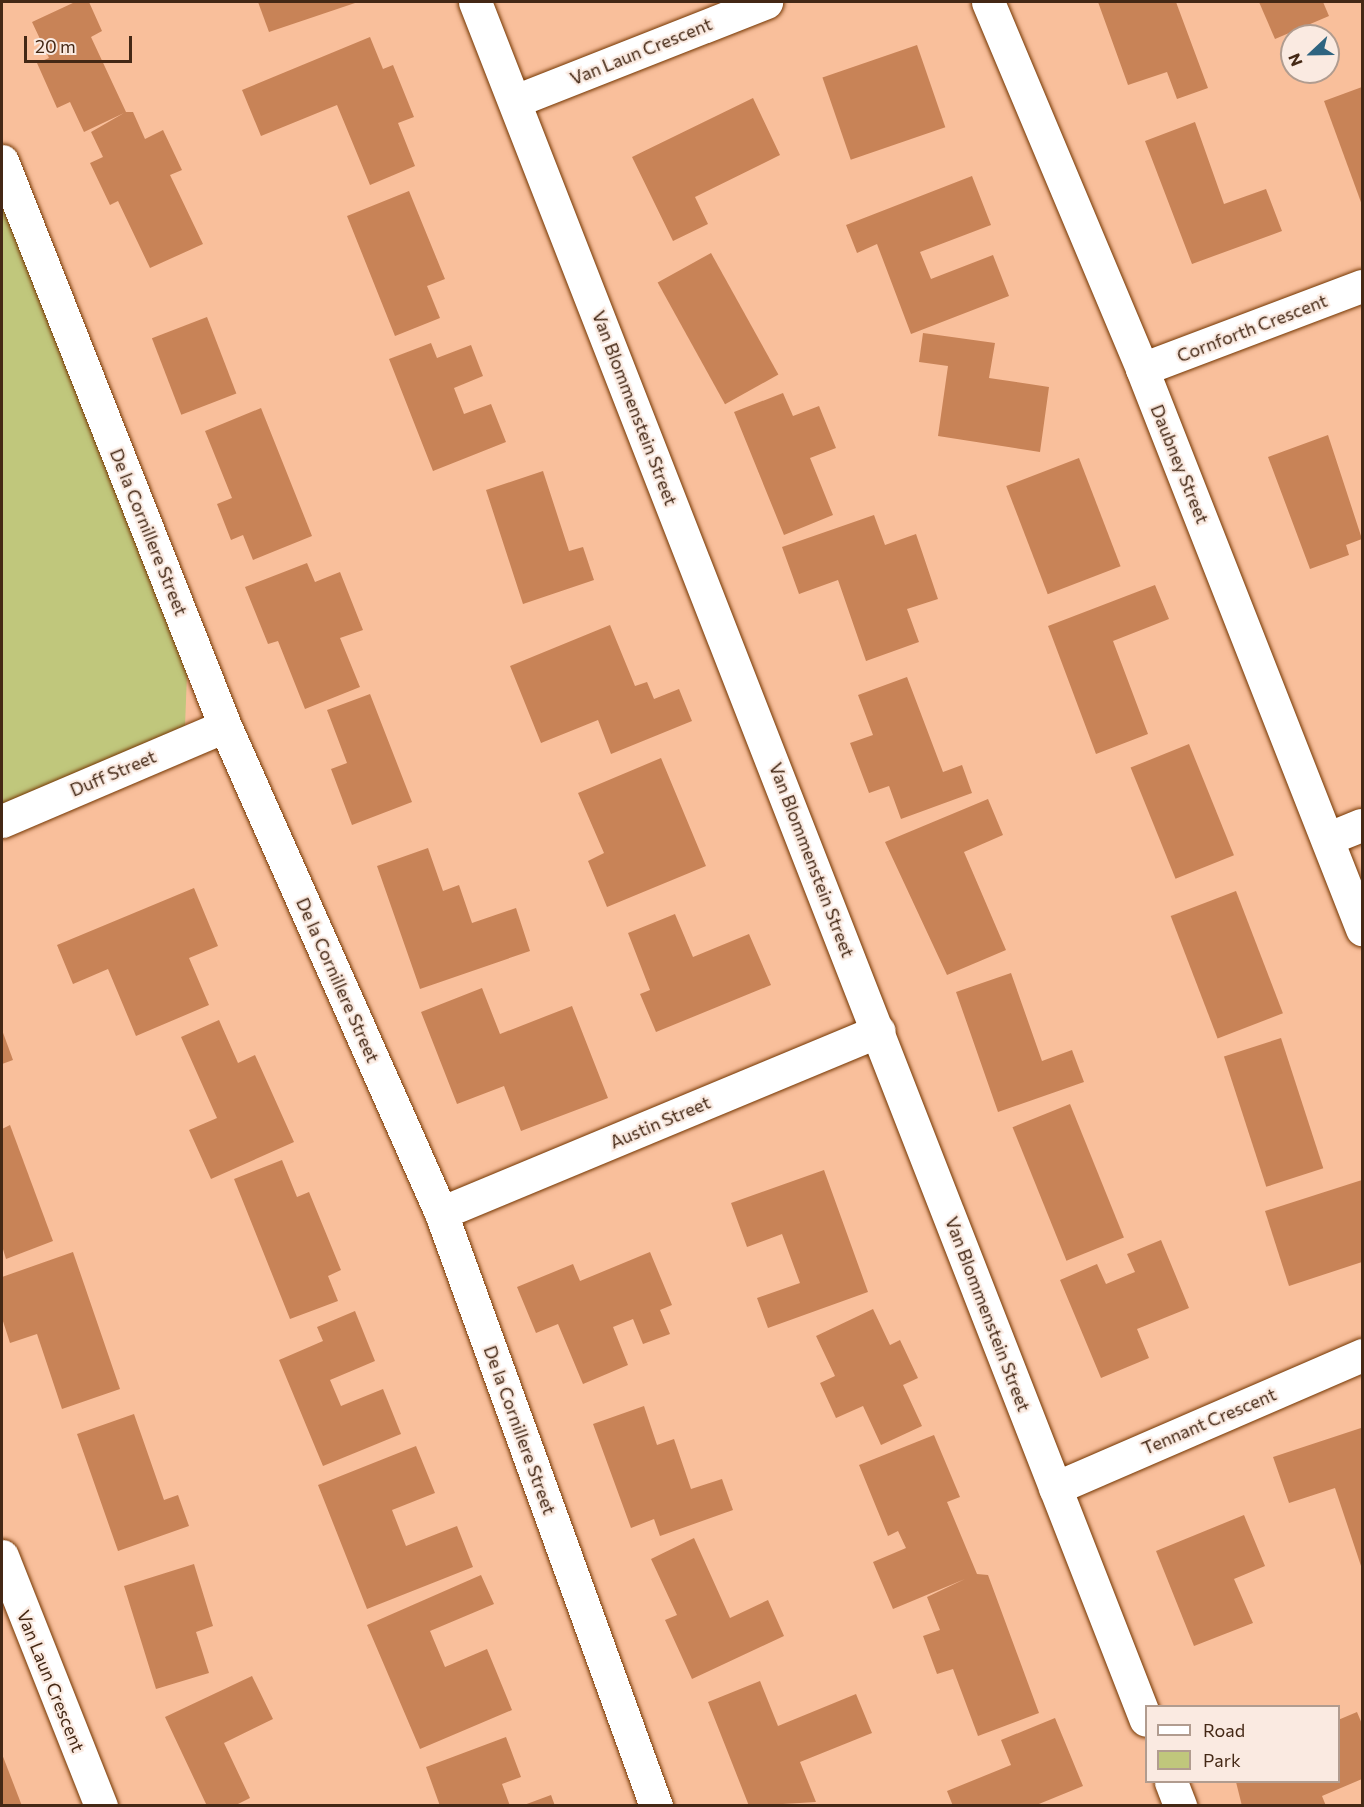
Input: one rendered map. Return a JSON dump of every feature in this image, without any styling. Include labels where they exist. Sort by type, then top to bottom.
[{"type":"street","name":"Van Blommenstein Street","points":[[475,2],[879,1031],[1145,1717]]},
{"type":"street","name":"Van Laun Crescent","points":[[515,101],[766,2]]},
{"type":"street","name":"Daubney Street","points":[[988,2],[1142,369],[1329,838],[1362,929]]},
{"type":"street","name":"De la Cornillere Street","points":[[2,161],[225,726],[441,1213],[656,1806]]},
{"type":"street","name":"Cornforth Crescent","points":[[1142,369],[1362,286]]},
{"type":"street","name":"Duff Street","points":[[2,821],[225,726]]},
{"type":"street","points":[[1329,838],[1362,825]]},
{"type":"street","name":"Austin Street","points":[[441,1213],[879,1031]]},
{"type":"street","name":"Tennant Crescent","points":[[1055,1488],[1362,1355]]},
{"type":"street","name":"Van Laun Crescent","points":[[2,1556],[101,1806]]},
{"type":"street","points":[[1171,1783],[1180,1806]]},
{"type":"green space","points":[[2,203],[187,674],[185,726],[2,815]]},
{"type":"building","points":[[75,2],[89,2],[102,31],[91,37],[126,112],[133,112],[145,139],[163,130],[182,170],[170,175],[203,244],[150,268],[118,201],[110,205],[90,163],[103,157],[91,132],[124,113],[84,132],[70,102],[57,108],[37,63],[49,58],[32,22]]},
{"type":"building","points":[[258,2],[358,2],[269,32]]},
{"type":"building","points":[[1098,2],[1176,2],[1208,88],[1177,99],[1167,72],[1128,85]]},
{"type":"building","points":[[1259,2],[1323,2],[1329,16],[1310,24],[1280,24],[1280,37],[1275,39]]},
{"type":"building","points":[[370,37],[383,69],[393,65],[414,117],[398,123],[415,166],[370,185],[337,105],[261,136],[242,90]]},
{"type":"building","points":[[917,45],[945,127],[851,160],[822,78]]},
{"type":"building","points":[[1362,87],[1362,205],[1324,101]]},
{"type":"building","points":[[753,98],[780,155],[695,197],[708,224],[673,241],[632,157]]},
{"type":"building","points":[[1195,122],[1224,204],[1266,189],[1282,231],[1192,264],[1145,141]]},
{"type":"building","points":[[972,176],[991,225],[920,252],[931,279],[993,255],[1009,296],[911,334],[877,244],[857,253],[846,225]]},
{"type":"building","points":[[409,191],[445,279],[427,286],[440,318],[395,336],[347,216]]},
{"type":"building","points":[[711,253],[778,375],[725,404],[658,283]]},
{"type":"building","points":[[207,317],[236,394],[181,415],[152,338]]},
{"type":"building","points":[[923,333],[995,343],[989,378],[1049,387],[1040,452],[938,436],[948,366],[919,362]]},
{"type":"building","points":[[431,343],[437,358],[471,345],[483,376],[454,388],[464,414],[491,404],[506,442],[433,471],[389,359]]},
{"type":"building","points":[[783,393],[793,416],[819,406],[836,448],[810,458],[833,515],[784,535],[734,412]]},
{"type":"building","points":[[261,408],[312,536],[253,560],[243,535],[231,540],[217,504],[232,498],[205,431]]},
{"type":"building","points":[[1328,435],[1362,539],[1346,545],[1349,555],[1310,569],[1268,457]]},
{"type":"building","points":[[1079,458],[1121,566],[1048,594],[1006,486]]},
{"type":"building","points":[[543,471],[569,551],[583,547],[594,580],[523,604],[486,490]]},
{"type":"building","points":[[874,515],[885,545],[916,534],[938,599],[907,609],[919,642],[866,661],[838,580],[799,594],[782,547]]},
{"type":"building","points":[[307,563],[315,582],[340,572],[363,630],[340,638],[360,687],[305,709],[278,641],[268,644],[245,587]]},
{"type":"building","points":[[1155,585],[1169,619],[1113,641],[1148,734],[1096,754],[1048,626]]},
{"type":"building","points":[[610,625],[635,686],[647,682],[654,699],[679,689],[692,721],[611,754],[598,720],[541,743],[510,666]]},
{"type":"building","points":[[907,677],[943,772],[962,765],[972,793],[901,819],[889,786],[869,793],[850,743],[873,735],[858,695]]},
{"type":"building","points":[[370,694],[412,802],[352,825],[331,769],[347,763],[327,710]]},
{"type":"building","points":[[1189,744],[1234,855],[1176,879],[1131,768]]},
{"type":"building","points":[[661,758],[706,866],[607,907],[588,861],[604,853],[578,793]]},
{"type":"building","points":[[988,799],[1003,835],[964,852],[1006,950],[947,975],[885,842]]},
{"type":"building","points":[[428,848],[443,891],[459,885],[472,923],[516,908],[530,951],[420,989],[377,866]]},
{"type":"building","points":[[194,888],[218,946],[189,958],[209,1005],[136,1036],[108,969],[73,984],[57,945]]},
{"type":"building","points":[[1236,891],[1283,1013],[1218,1038],[1171,916]]},
{"type":"building","points":[[675,914],[693,957],[749,934],[771,985],[656,1032],[640,994],[650,990],[628,933]]},
{"type":"building","points":[[1011,973],[1042,1061],[1072,1050],[1084,1082],[998,1112],[956,992]]},
{"type":"building","points":[[482,988],[500,1034],[572,1006],[608,1098],[521,1131],[504,1086],[457,1104],[421,1012]]},
{"type":"building","points":[[219,1020],[238,1063],[255,1055],[294,1142],[211,1179],[189,1130],[217,1118],[181,1037]]},
{"type":"building","points":[[2,1030],[13,1060],[2,1064]]},
{"type":"building","points":[[1281,1038],[1323,1168],[1266,1187],[1224,1057]]},
{"type":"building","points":[[1070,1104],[1124,1238],[1066,1261],[1013,1127]]},
{"type":"building","points":[[10,1125],[53,1241],[6,1259],[2,1246],[2,1129]]},
{"type":"building","points":[[282,1160],[297,1197],[309,1192],[341,1270],[328,1276],[338,1301],[290,1319],[234,1179]]},
{"type":"building","points":[[824,1170],[868,1292],[768,1328],[757,1298],[800,1283],[782,1234],[747,1247],[731,1203]]},
{"type":"building","points":[[1362,1180],[1362,1262],[1289,1286],[1265,1211]]},
{"type":"building","points":[[1161,1240],[1189,1308],[1137,1329],[1149,1358],[1101,1378],[1060,1280],[1097,1264],[1106,1284],[1135,1272],[1127,1254]]},
{"type":"building","points":[[73,1252],[120,1389],[62,1409],[37,1334],[10,1343],[2,1318],[2,1277]]},
{"type":"building","points":[[650,1252],[672,1305],[660,1310],[670,1334],[643,1344],[633,1319],[613,1327],[628,1365],[583,1384],[558,1324],[536,1333],[517,1287],[573,1264],[580,1281]]},
{"type":"building","points":[[873,1309],[890,1345],[900,1340],[918,1378],[903,1385],[922,1426],[881,1445],[863,1406],[836,1418],[820,1383],[835,1376],[816,1336]]},
{"type":"building","points":[[355,1311],[375,1361],[330,1380],[341,1406],[383,1389],[401,1434],[323,1466],[279,1360],[323,1341],[317,1327]]},
{"type":"building","points":[[644,1406],[657,1445],[674,1439],[691,1489],[722,1479],[733,1510],[660,1536],[654,1519],[631,1528],[593,1424]]},
{"type":"building","points":[[134,1414],[164,1500],[178,1495],[189,1526],[118,1551],[77,1434]]},
{"type":"building","points":[[1361,1428],[1362,1569],[1335,1488],[1289,1503],[1273,1457]]},
{"type":"building","points":[[934,1435],[960,1497],[947,1502],[977,1574],[988,1575],[1039,1713],[978,1736],[953,1669],[937,1674],[923,1636],[940,1630],[927,1597],[965,1579],[893,1609],[873,1562],[906,1548],[898,1531],[888,1536],[859,1465]]},
{"type":"building","points":[[416,1446],[435,1493],[392,1510],[406,1546],[457,1526],[473,1567],[367,1609],[318,1485]]},
{"type":"building","points":[[1244,1515],[1265,1566],[1234,1579],[1253,1623],[1194,1646],[1156,1551]]},
{"type":"building","points":[[694,1538],[730,1618],[768,1600],[784,1636],[692,1679],[665,1620],[677,1615],[651,1559]]},
{"type":"building","points":[[194,1564],[213,1626],[196,1632],[209,1673],[156,1689],[124,1586]]},
{"type":"building","points":[[481,1575],[494,1604],[430,1631],[445,1667],[487,1649],[512,1710],[420,1749],[367,1625]]},
{"type":"building","points":[[252,1676],[273,1719],[224,1743],[250,1798],[234,1806],[207,1806],[165,1717]]},
{"type":"building","points":[[760,1681],[778,1726],[856,1694],[872,1733],[800,1762],[816,1802],[749,1806],[708,1702]]},
{"type":"building","points":[[1357,1712],[1362,1724],[1362,1779],[1322,1796],[1326,1806],[1242,1806],[1236,1783],[1340,1783],[1340,1719]]},
{"type":"building","points":[[1055,1718],[1083,1786],[1034,1806],[953,1806],[947,1791],[1011,1765],[1001,1740]]},
{"type":"building","points":[[506,1737],[521,1777],[502,1784],[510,1806],[440,1806],[426,1767]]},
{"type":"building","points":[[2,1754],[22,1806],[2,1806]]},
{"type":"building","points":[[551,1795],[555,1806],[524,1806],[524,1805]]}]
